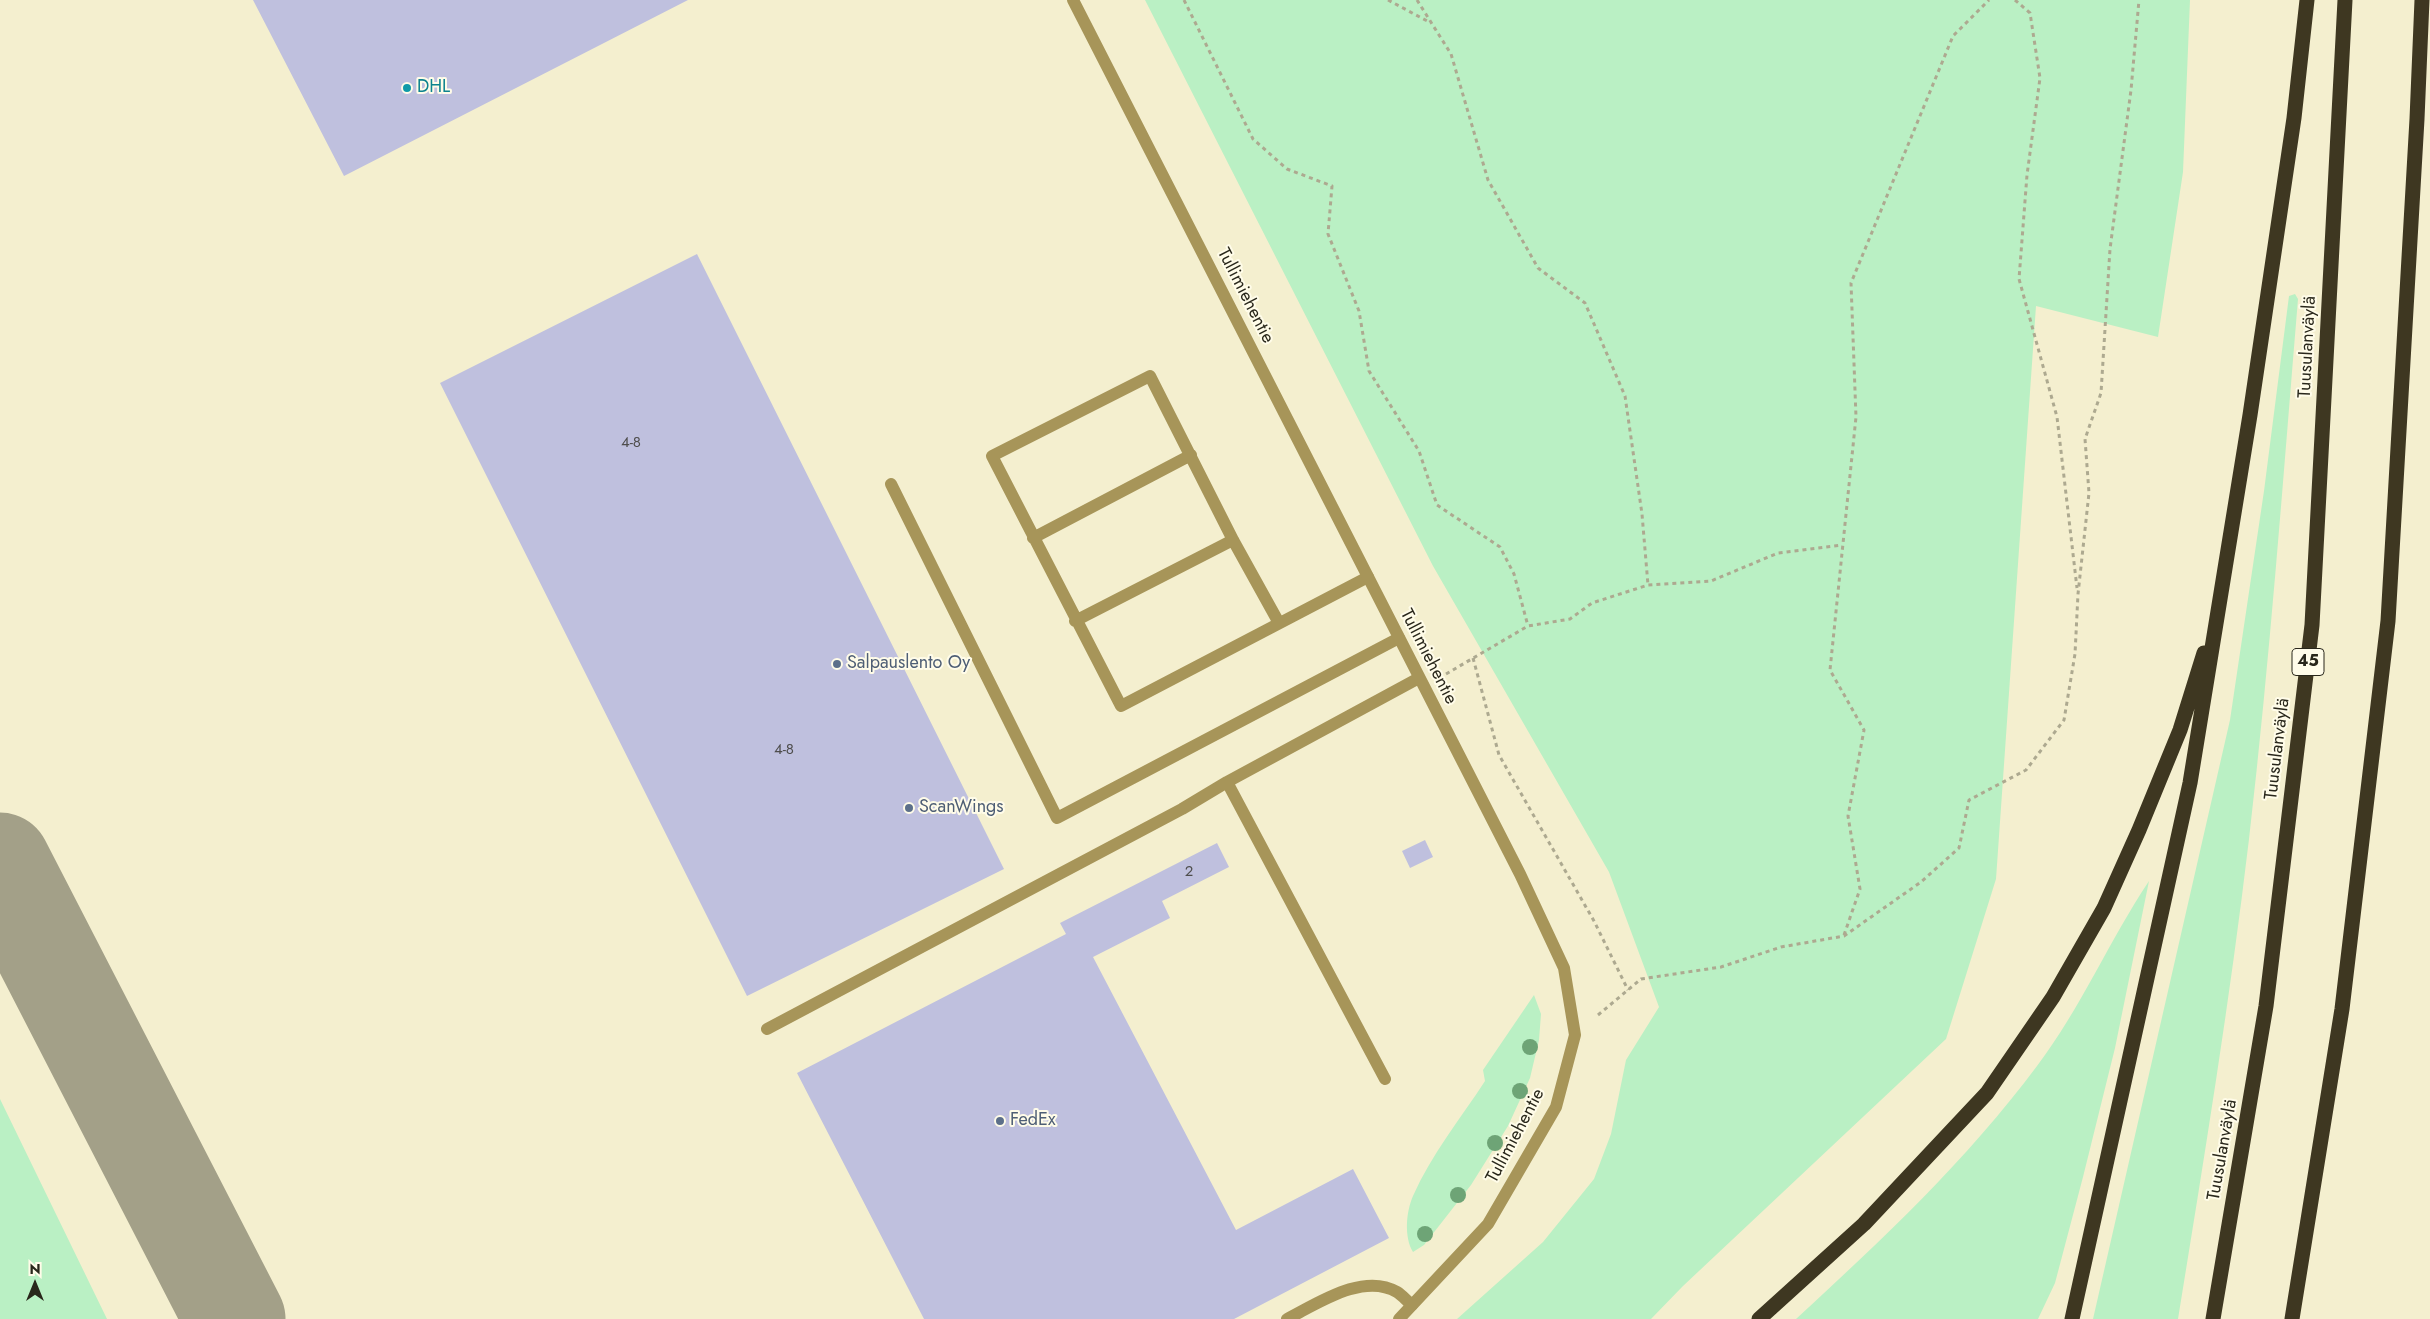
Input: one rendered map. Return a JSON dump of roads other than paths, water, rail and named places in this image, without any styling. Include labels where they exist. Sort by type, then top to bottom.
[{"type":"highway","points":[[2072,1319],[2190,783],[2222,591],[2293,128],[2307,0]]},
{"type":"highway","name":"Tuusulanväylä","points":[[2213,1319],[2266,1006],[2312,625],[2345,0]]},
{"type":"highway","points":[[2292,1319],[2342,1009],[2388,622],[2417,128],[2422,0]]},
{"type":"highway","points":[[1759,1319],[1864,1224],[1986,1093],[2053,997],[2104,908],[2139,830],[2180,730],[2222,591]]},
{"type":"street","name":"Tullimiehentie","points":[[1073,0],[1520,874],[1564,968],[1576,1034],[1556,1107],[1488,1224],[1399,1319]]},
{"type":"street","points":[[1278,623],[1233,540],[1150,376],[992,456],[1075,621],[1121,706],[1368,577]]},
{"type":"street","points":[[1033,538],[1191,455]]},
{"type":"street","points":[[890,484],[1057,818],[1399,638]]},
{"type":"street","points":[[1075,621],[1233,540]]},
{"type":"street","points":[[767,1030],[1182,810],[1227,782],[1419,678]]},
{"type":"street","points":[[1227,782],[1385,1079]]},
{"type":"street","points":[[1287,1319],[1351,1289],[1368,1286],[1385,1287],[1397,1292],[1412,1305]]},
{"type":"place","name":"DHL","points":[[407,88]]},
{"type":"place","name":"Salpauslento Oy","points":[[837,664]]},
{"type":"place","name":"ScanWings","points":[[909,808]]},
{"type":"place","name":"FedEx","points":[[1000,1121]]}]
